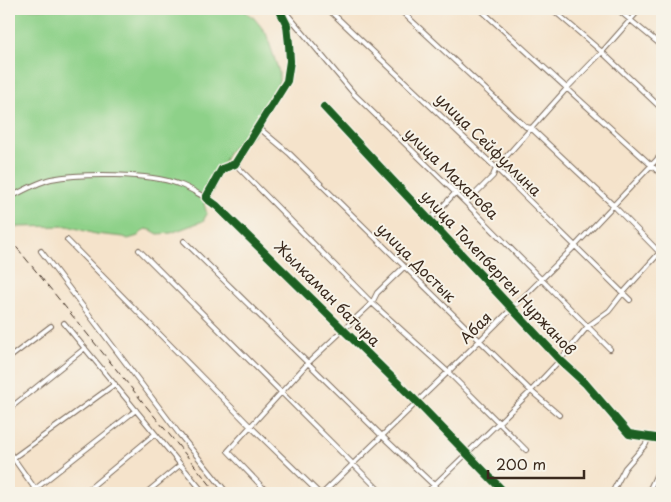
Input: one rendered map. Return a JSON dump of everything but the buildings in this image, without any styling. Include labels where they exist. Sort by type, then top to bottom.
[{"type":"street","points":[[206,198],[222,169],[235,164],[287,81],[290,44],[287,25],[281,9]]},
{"type":"street","name":"улица Махатова","points":[[281,9],[354,94],[456,193],[610,349]]},
{"type":"street","name":"улица Сейфуллина","points":[[328,9],[496,168],[630,300]]},
{"type":"street","points":[[399,9],[526,128],[531,128],[661,252],[609,311],[588,326],[531,391],[426,493]]},
{"type":"street","points":[[480,9],[568,87],[662,175]]},
{"type":"street","points":[[552,9],[602,52],[662,109]]},
{"type":"street","points":[[617,9],[662,46]]},
{"type":"street","points":[[466,203],[493,176],[496,168],[531,128],[640,9]]},
{"type":"street","name":"улица Толепберген Нуржанов","points":[[324,106],[560,360],[585,382],[629,434],[662,439]]},
{"type":"street","name":"улица Достык","points":[[258,127],[290,154],[479,341],[558,415]]},
{"type":"street","name":"Абая","points":[[321,493],[448,372],[575,246],[662,154]]},
{"type":"street","points":[[235,164],[372,303],[448,372],[526,450]]},
{"type":"street","name":"Жылкаман батыра","points":[[9,198],[50,180],[83,176],[147,177],[165,180],[179,184],[206,198],[217,206],[417,402],[505,493]]},
{"type":"street","points":[[429,221],[456,193]]},
{"type":"street","points":[[67,240],[250,426],[321,493]]},
{"type":"street","points":[[184,241],[442,493]]},
{"type":"street","points":[[139,250],[382,493]]},
{"type":"street","points":[[41,251],[180,435],[227,493]]},
{"type":"street","points":[[268,493],[228,451],[308,363],[372,303],[376,293],[404,267]]},
{"type":"street","points":[[64,324],[204,493]]},
{"type":"street","points":[[9,358],[51,326]]},
{"type":"street","points":[[9,409],[85,348]]},
{"type":"street","points":[[11,459],[115,384]]},
{"type":"street","points":[[30,493],[136,410]]},
{"type":"street","points":[[84,493],[155,434]]},
{"type":"street","points":[[612,493],[625,468],[646,444],[648,438]]},
{"type":"street","points":[[9,452],[11,459],[38,493]]},
{"type":"street","points":[[648,493],[662,463]]},
{"type":"street","points":[[146,493],[180,465]]},
{"type":"green space","points":[[12,9],[242,9],[254,18],[266,33],[279,72],[279,82],[253,135],[241,141],[229,151],[220,169],[213,191],[204,204],[207,214],[203,221],[171,233],[158,234],[145,229],[138,236],[128,239],[95,234],[68,226],[15,227],[9,225],[9,17]]},
{"type":"railway","points":[[9,238],[217,493]]},
{"type":"cycle path","points":[[279,9],[287,25],[290,61],[287,81],[235,164],[222,169],[206,198],[217,206],[417,402],[505,493]]},
{"type":"cycle path","points":[[324,107],[560,360],[585,383],[629,434],[662,439]]}]
